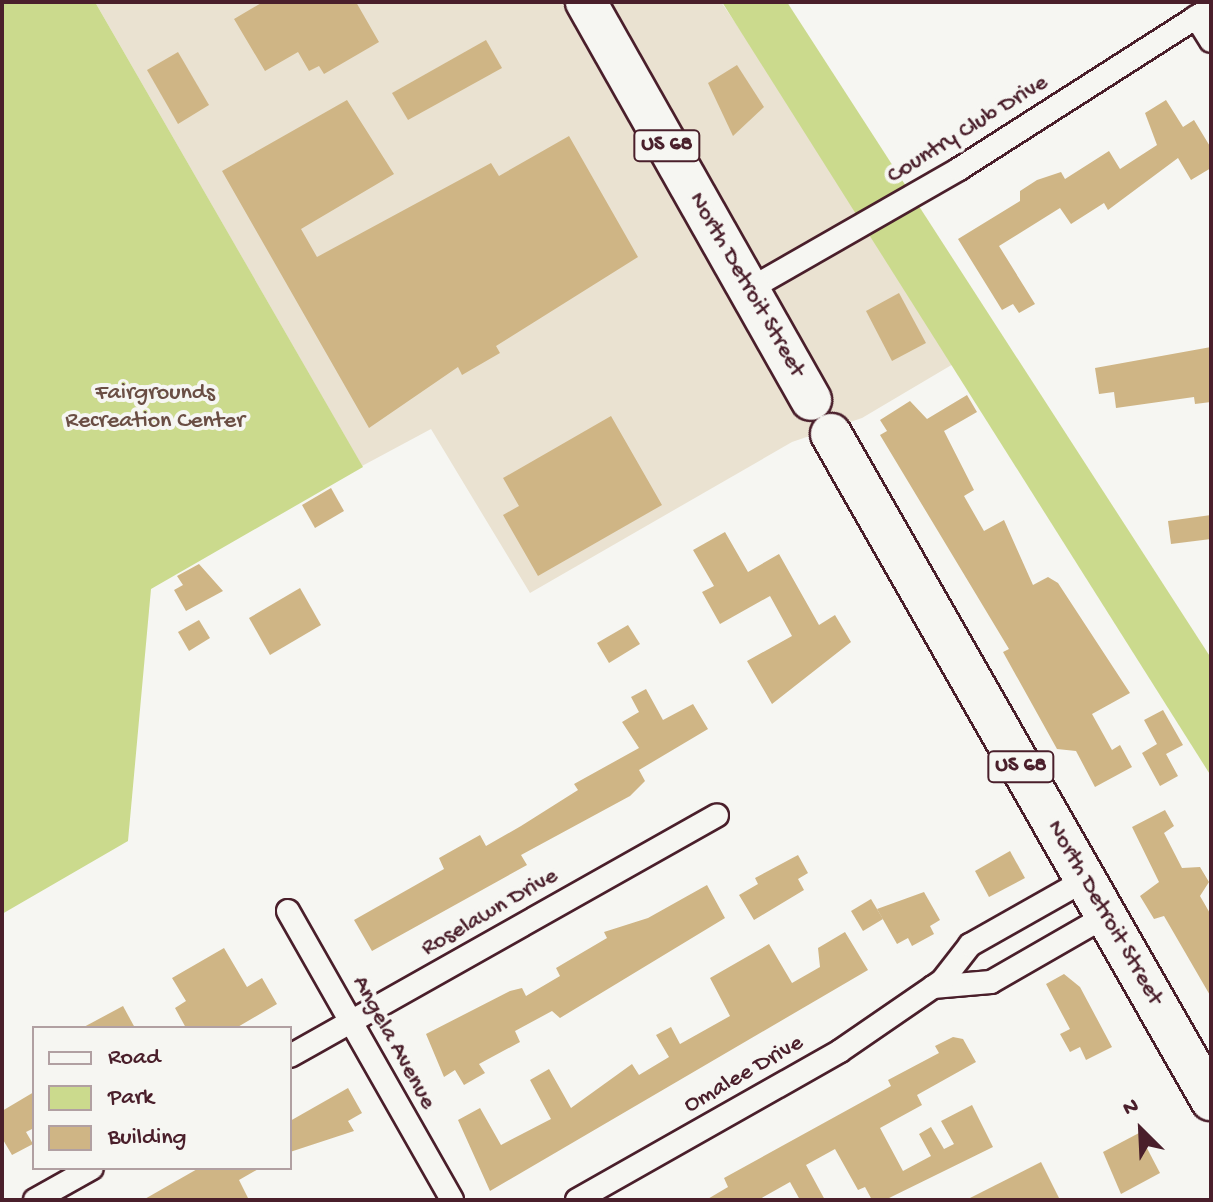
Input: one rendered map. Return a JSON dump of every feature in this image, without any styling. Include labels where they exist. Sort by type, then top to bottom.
[{"type":"highway","name":"North Detroit Street","points":[[586,2],[811,400]]},
{"type":"highway","name":"North Detroit Street","points":[[831,434],[1211,1100]]},
{"type":"street","name":"Country Club Drive","points":[[748,290],[959,169],[1204,13]]},
{"type":"street","points":[[1204,13],[1211,41]]},
{"type":"street","name":"Roselawn Drive","points":[[292,1055],[717,815]]},
{"type":"street","name":"Omalee Drive","points":[[577,1200],[840,1051],[932,987],[970,945],[1085,880]]},
{"type":"street","name":"Angela Avenue","points":[[288,911],[452,1200]]},
{"type":"street","name":"Omalee Drive","points":[[932,987],[991,982],[1106,916]]},
{"type":"street","points":[[35,1200],[88,1170]]},
{"type":"shaded area","points":[[95,2],[721,2],[965,357],[862,418],[792,442],[530,593],[431,429],[362,466]]},
{"type":"green space","name":"Fairgrounds Recreation Center","points":[[2,2],[95,2],[363,467],[151,589],[128,841],[2,914]]},
{"type":"green space","points":[[722,2],[787,2],[1211,658],[1211,776]]},
{"type":"building","points":[[263,2],[356,2],[379,42],[324,74],[319,66],[309,71],[298,52],[265,71],[234,19]]},
{"type":"building","points":[[486,40],[502,68],[408,120],[392,93]]},
{"type":"building","points":[[178,52],[209,105],[178,124],[147,70]]},
{"type":"building","points":[[737,65],[764,107],[733,136],[708,83]]},
{"type":"building","points":[[347,100],[394,174],[301,229],[317,257],[491,163],[499,176],[569,136],[638,257],[496,346],[500,353],[462,375],[458,367],[369,428],[222,171]]},
{"type":"building","points":[[1166,100],[1183,127],[1194,120],[1211,148],[1211,168],[1191,180],[1178,158],[1108,210],[1104,203],[1071,224],[1060,208],[999,246],[1035,304],[1019,313],[1013,304],[1002,310],[958,239],[1020,201],[1020,191],[1037,180],[1061,172],[1065,179],[1109,151],[1120,169],[1157,145],[1145,113]]},
{"type":"building","points":[[899,293],[926,343],[892,361],[866,311]]},
{"type":"building","points":[[1211,347],[1211,402],[1195,404],[1194,397],[1116,408],[1114,392],[1099,394],[1095,368]]},
{"type":"building","points":[[967,395],[977,412],[944,431],[974,490],[964,496],[984,531],[1004,520],[1033,585],[1048,577],[1058,583],[1130,693],[1092,714],[1112,750],[1120,745],[1132,767],[1095,787],[1076,751],[1057,749],[1003,652],[1009,649],[880,435],[887,431],[880,420],[910,401],[927,419]]},
{"type":"building","points":[[611,416],[662,505],[538,576],[503,515],[519,506],[503,478]]},
{"type":"building","points":[[331,488],[344,511],[315,528],[302,505]]},
{"type":"building","points":[[1211,515],[1211,539],[1171,544],[1168,521]]},
{"type":"building","points":[[725,532],[748,572],[779,554],[819,625],[835,615],[851,642],[772,704],[747,661],[792,636],[770,596],[720,624],[702,592],[714,586],[693,550]]},
{"type":"building","points":[[199,564],[223,591],[186,611],[174,590],[183,585],[177,576]]},
{"type":"building","points":[[300,588],[321,625],[270,655],[249,618]]},
{"type":"building","points":[[199,620],[210,638],[189,651],[178,632]]},
{"type":"building","points":[[628,625],[640,644],[609,663],[597,643]]},
{"type":"building","points":[[646,689],[663,720],[693,704],[708,729],[639,770],[645,781],[630,796],[521,855],[527,865],[372,951],[354,920],[444,869],[439,858],[480,835],[486,846],[578,790],[574,784],[639,748],[622,722],[639,712],[631,697]]},
{"type":"building","points":[[1163,710],[1183,745],[1166,754],[1178,776],[1160,786],[1142,753],[1157,744],[1144,720]]},
{"type":"building","points":[[1165,810],[1174,826],[1164,833],[1182,868],[1200,867],[1209,882],[1200,896],[1211,915],[1211,997],[1164,916],[1154,919],[1140,896],[1159,882],[1132,827]]},
{"type":"building","points":[[1010,851],[1025,878],[989,897],[975,871]]},
{"type":"building","points":[[798,855],[808,873],[798,879],[804,890],[754,920],[739,895],[758,884],[755,878]]},
{"type":"building","points":[[707,885],[725,918],[560,1018],[552,1011],[515,1031],[520,1042],[479,1064],[485,1073],[464,1085],[455,1070],[444,1077],[426,1034],[510,991],[522,988],[526,996],[560,976],[556,968],[607,938],[604,932],[648,918]]},
{"type":"building","points":[[924,892],[940,920],[930,926],[934,934],[912,946],[908,938],[897,944],[877,909]]},
{"type":"building","points":[[871,899],[883,919],[863,931],[851,911]]},
{"type":"building","points":[[845,932],[868,970],[490,1191],[458,1120],[480,1108],[501,1145],[551,1119],[530,1080],[549,1069],[571,1108],[632,1064],[639,1075],[669,1057],[656,1035],[671,1027],[680,1044],[730,1016],[710,978],[769,944],[792,983],[820,967],[818,948]]},
{"type":"building","points":[[224,948],[247,987],[262,978],[277,1004],[239,1026],[185,1026],[175,1008],[186,1001],[172,978]]},
{"type":"building","points":[[1064,974],[1080,987],[1112,1047],[1086,1060],[1080,1047],[1070,1052],[1060,1034],[1070,1029],[1046,984]]},
{"type":"building","points":[[123,1006],[134,1026],[86,1026]]},
{"type":"building","points":[[953,1037],[963,1039],[976,1062],[917,1095],[922,1105],[880,1128],[903,1171],[931,1156],[919,1134],[931,1127],[944,1149],[954,1144],[941,1121],[972,1105],[993,1147],[885,1200],[872,1200],[865,1187],[858,1190],[835,1149],[806,1165],[825,1200],[800,1200],[790,1182],[758,1200],[706,1200],[728,1187],[724,1178],[891,1086],[888,1080],[939,1053],[935,1046]]},
{"type":"building","points":[[348,1088],[362,1113],[348,1121],[354,1131],[292,1151],[292,1120]]},
{"type":"building","points":[[32,1093],[32,1129],[26,1132],[32,1145],[12,1155],[2,1138],[2,1111]]},
{"type":"building","points":[[1139,1133],[1160,1173],[1121,1194],[1103,1152]]},
{"type":"building","points":[[1041,1162],[1060,1200],[966,1200]]},
{"type":"building","points":[[196,1170],[256,1170],[239,1180],[249,1200],[143,1200]]}]
